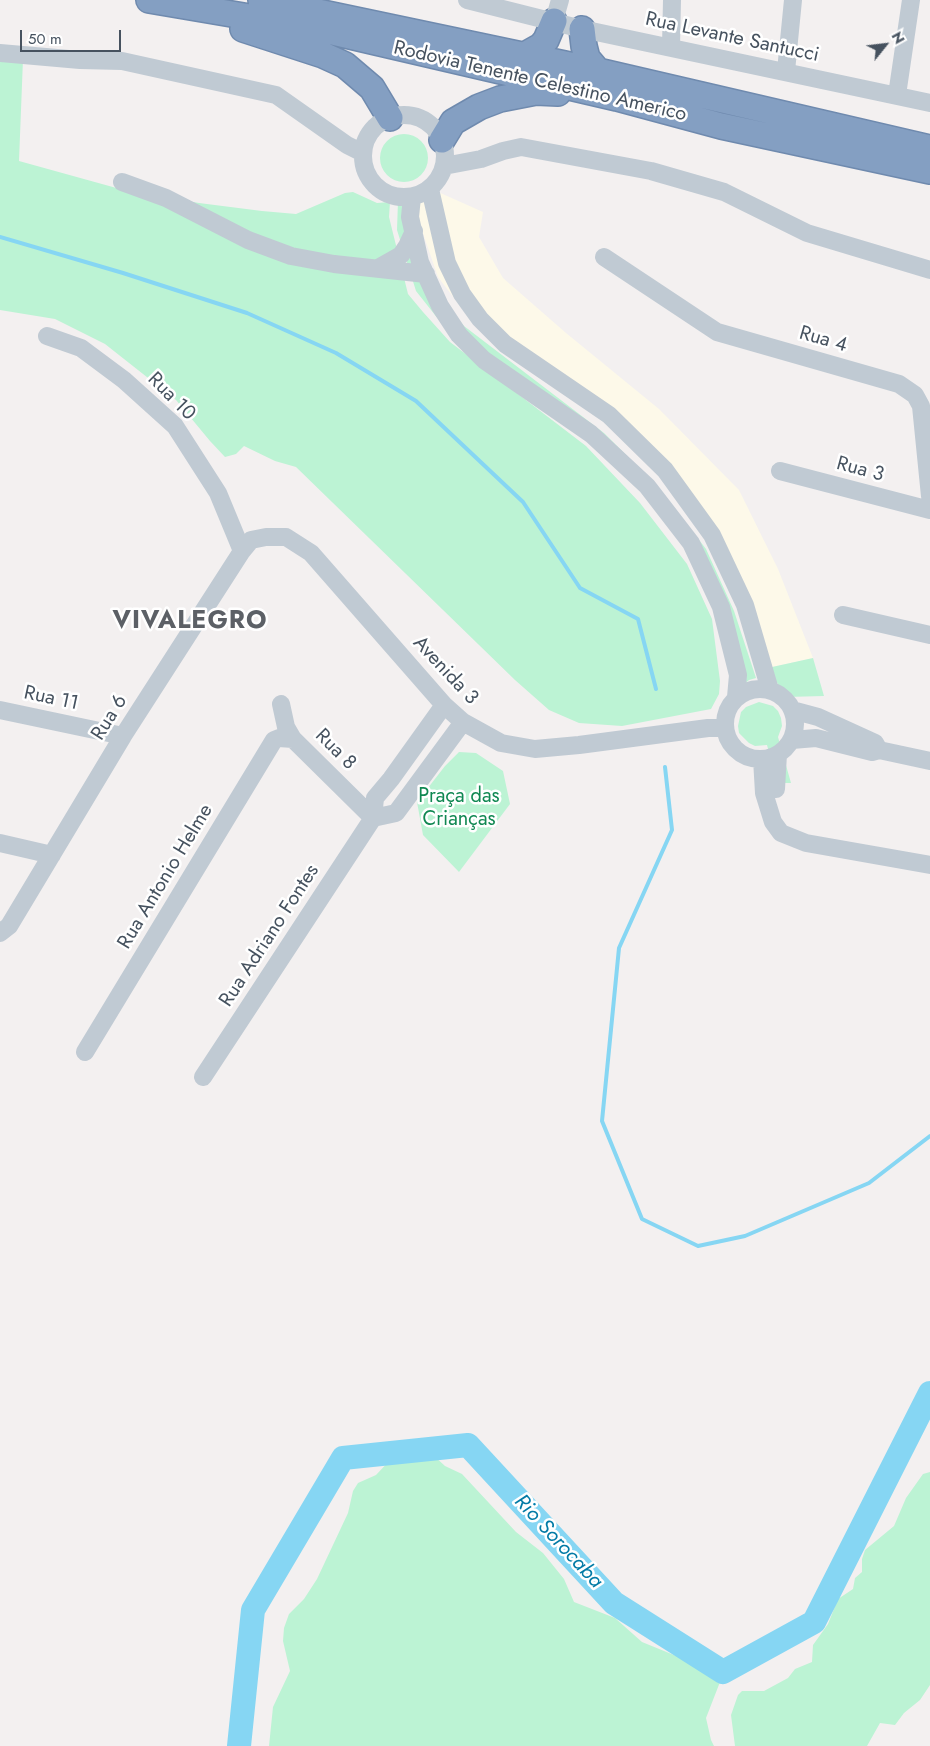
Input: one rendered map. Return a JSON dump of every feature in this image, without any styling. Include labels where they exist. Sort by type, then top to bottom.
[{"type":"highway","name":"Rodovia Tenente Celestino Americo","points":[[152,0],[320,29],[930,148]]},
{"type":"highway","points":[[152,0],[323,55],[345,65],[372,88],[390,118]]},
{"type":"highway","name":"Rodovia Tenente Celestino Americo","points":[[260,0],[525,55],[721,126],[930,171]]},
{"type":"highway","points":[[525,55],[541,46],[546,40],[557,10]]},
{"type":"highway","points":[[442,140],[453,122],[479,107],[536,92],[598,82],[587,58],[582,29]]},
{"type":"street","name":"Rua Levante Santucci","points":[[467,0],[557,10],[582,29],[930,103]]},
{"type":"street","points":[[670,47],[672,0]]},
{"type":"street","points":[[786,71],[792,0]]},
{"type":"street","points":[[897,95],[911,0]]},
{"type":"street","points":[[0,53],[80,60],[122,61],[276,95],[347,145],[363,153]]},
{"type":"street","points":[[402,115],[414,116],[426,121],[435,129],[442,140],[445,153],[444,166],[436,182],[430,189],[412,197],[400,198],[378,188],[370,179],[364,167],[363,153],[370,132],[382,121],[390,118],[402,115]]},
{"type":"street","points":[[444,166],[481,159],[521,147],[651,171],[724,192],[807,232],[930,270]]},
{"type":"street","points":[[122,182],[166,198],[248,240],[291,256],[334,264],[426,274]]},
{"type":"street","points":[[430,189],[447,263],[462,294],[480,319],[505,344],[609,415],[665,470],[712,535],[745,605],[770,690]]},
{"type":"street","points":[[412,197],[410,216],[420,262],[440,306],[459,335],[484,360],[590,434],[647,486],[691,543],[721,607],[738,675],[736,696]]},
{"type":"street","points":[[378,268],[401,255],[414,231]]},
{"type":"street","name":"Rua 4","points":[[604,256],[716,332],[899,384],[915,395],[921,406],[930,496]]},
{"type":"street","name":"Rua 10","points":[[47,336],[81,348],[124,380],[175,426],[218,493],[242,551]]},
{"type":"street","name":"Rua 3","points":[[780,471],[930,510]]},
{"type":"street","name":"Rua 6","points":[[0,933],[9,926],[123,736],[242,551],[251,540],[266,537]]},
{"type":"street","name":"Avenida 3","points":[[266,537],[286,537],[311,553],[444,705],[463,722],[501,743],[535,749],[708,728],[724,728]]},
{"type":"street","points":[[843,615],[930,635]]},
{"type":"street","points":[[758,688],[770,690],[779,694],[787,701],[792,710],[795,730],[792,740],[786,748],[765,758],[744,756],[728,740],[724,728],[725,716],[736,696],[746,690],[758,688]]},
{"type":"street","name":"Rua 8","points":[[282,704],[286,727],[293,739],[373,818]]},
{"type":"street","name":"Rua Adriano Fontes","points":[[204,1077],[373,818],[375,798],[391,779],[444,705]]},
{"type":"street","name":"Rua 11","points":[[0,710],[123,736]]},
{"type":"street","points":[[792,710],[818,717],[875,743],[879,750]]},
{"type":"street","points":[[373,818],[396,813],[463,722]]},
{"type":"street","name":"Rua Antonio Helme","points":[[85,1052],[274,740],[279,738],[293,739]]},
{"type":"street","points":[[792,740],[816,738],[872,752],[879,750],[930,761]]},
{"type":"street","points":[[753,784],[765,758]]},
{"type":"street","points":[[765,758],[776,789]]},
{"type":"street","points":[[765,758],[764,793],[773,822],[781,833],[806,843],[930,865]]},
{"type":"street","points":[[391,779],[402,786],[409,794]]},
{"type":"street","points":[[0,843],[52,855]]},
{"type":"shaded area","points":[[427,187],[483,212],[479,237],[503,278],[566,333],[659,409],[739,490],[778,569],[813,658],[763,669],[712,542],[670,486],[607,423],[470,319],[438,277],[418,219],[418,192]]},
{"type":"green space","points":[[0,57],[23,59],[19,161],[120,189],[199,203],[262,211],[296,214],[345,193],[353,192],[377,203],[390,202],[389,217],[408,294],[450,342],[586,446],[640,503],[687,564],[712,619],[720,681],[719,694],[711,709],[622,726],[579,723],[549,710],[515,680],[296,467],[275,461],[244,446],[236,454],[225,457],[176,400],[105,344],[55,319],[0,310]]},
{"type":"green space","points":[[399,134],[409,134],[418,138],[424,144],[427,149],[427,167],[418,178],[409,182],[399,182],[390,178],[384,172],[380,163],[380,153],[384,144],[390,138]]},
{"type":"green space","points":[[404,200],[429,282],[464,326],[604,433],[659,488],[706,549],[734,611],[756,678],[749,680],[742,686],[693,557],[647,498],[590,439],[450,334],[416,291],[397,230],[398,201]]},
{"type":"green space","points":[[813,658],[824,696],[786,697],[776,681],[763,669]]},
{"type":"green space","points":[[759,702],[773,706],[781,718],[782,726],[778,737],[791,783],[777,783],[767,745],[755,746],[739,733],[738,726],[741,712],[746,707]]},
{"type":"green space","name":"Praça das Crianças","points":[[459,752],[476,753],[503,771],[510,804],[459,872],[423,835],[417,802],[445,766]]},
{"type":"green space","points":[[432,1454],[445,1466],[462,1474],[516,1532],[543,1553],[564,1579],[574,1602],[615,1618],[642,1642],[718,1673],[720,1682],[706,1718],[714,1746],[269,1746],[273,1707],[290,1671],[283,1641],[284,1628],[289,1614],[304,1599],[317,1579],[348,1513],[353,1491],[358,1483],[376,1475],[391,1459],[400,1455]]},
{"type":"green space","points":[[930,1472],[930,1685],[920,1700],[904,1713],[895,1725],[880,1723],[867,1746],[735,1746],[731,1715],[738,1695],[742,1691],[764,1691],[788,1678],[795,1669],[812,1662],[813,1645],[828,1624],[838,1599],[853,1589],[855,1578],[862,1572],[862,1559],[865,1550],[894,1526],[906,1498],[923,1474]]},
{"type":"waterway","points":[[0,237],[123,273],[247,313],[336,353],[416,401],[523,502],[580,588],[638,619],[656,689]]},
{"type":"waterway","points":[[665,767],[672,830],[619,948],[602,1121],[642,1219],[698,1246],[745,1236],[869,1183],[930,1136]]},
{"type":"waterway","name":"Rio Sorocaba","points":[[239,1746],[253,1610],[343,1458],[468,1445],[614,1603],[723,1672],[814,1622],[930,1393]]},
{"type":"district","name":"VIVALEGRO","points":[[190,622]]}]
